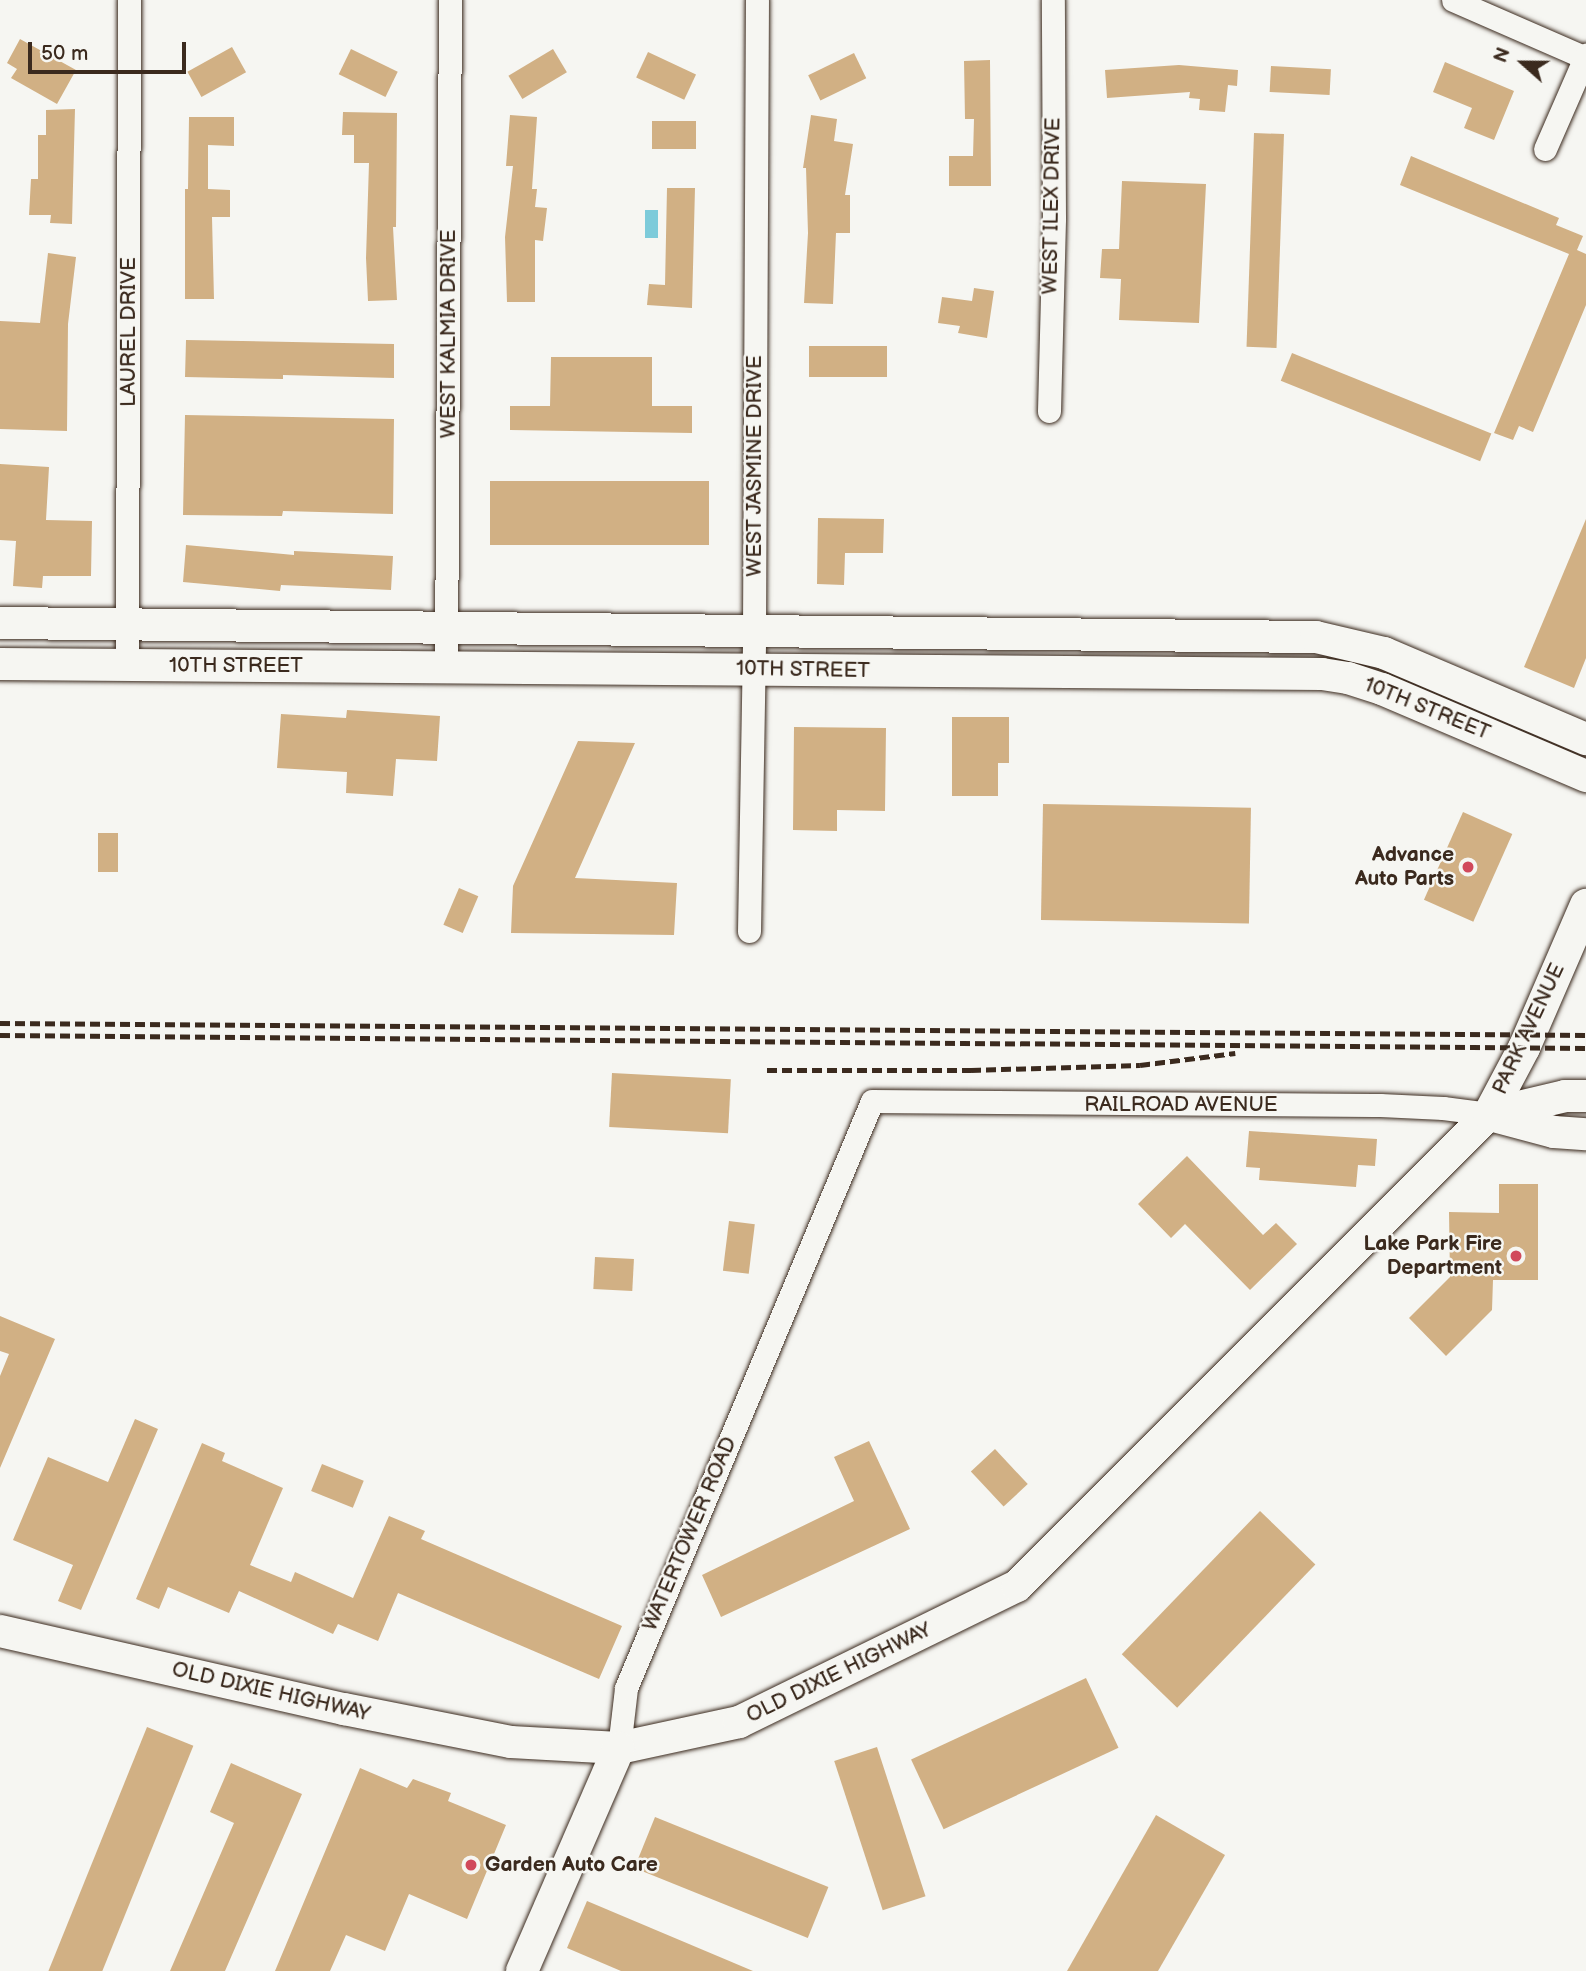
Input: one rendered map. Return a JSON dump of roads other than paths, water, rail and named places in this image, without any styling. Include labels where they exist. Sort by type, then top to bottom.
[{"type":"main road","name":"10TH STREET","points":[[0,623],[1316,637],[1384,653],[1586,739]]},
{"type":"main road","name":"10TH STREET","points":[[0,664],[1322,674],[1348,678],[1382,689],[1586,776]]},
{"type":"main road","name":"PARK AVENUE","points":[[1489,1114],[1524,1048],[1586,905]]},
{"type":"main road","points":[[1489,1114],[1565,1096],[1586,1097]]},
{"type":"main road","points":[[1489,1114],[1553,1132],[1586,1134]]},
{"type":"main road","name":"OLD DIXIE HIGHWAY","points":[[0,1631],[331,1707],[511,1742],[619,1748],[739,1722],[1017,1586],[1489,1114]]},
{"type":"main road","name":"WATERTOWER ROAD","points":[[522,1971],[619,1748]]},
{"type":"street","name":"LAUREL DRIVE","points":[[127,665],[129,0]]},
{"type":"street","name":"WEST KALMIA DRIVE","points":[[446,667],[450,0]]},
{"type":"street","name":"WEST JASMINE DRIVE","points":[[749,931],[754,632],[757,0]]},
{"type":"street","name":"WEST ILEX DRIVE","points":[[1049,411],[1054,218],[1053,0]]},
{"type":"street","points":[[1453,0],[1586,57],[1545,149]]},
{"type":"street","name":"RAILROAD AVENUE","points":[[872,1101],[1380,1105],[1489,1114]]},
{"type":"street","name":"WATERTOWER ROAD","points":[[619,1748],[626,1688],[872,1101]]},
{"type":"water","points":[[645,210],[658,210],[658,238],[645,238]]},
{"type":"railway","points":[[0,1023],[1586,1035]]},
{"type":"railway","points":[[0,1035],[1586,1048]]},
{"type":"railway","points":[[767,1070],[971,1070],[1140,1065],[1235,1053]]},
{"type":"place","name":"Advance Auto Parts","points":[[1468,867]]},
{"type":"place","name":"Lake Park Fire Department","points":[[1516,1256]]},
{"type":"place","name":"Garden Auto Care","points":[[471,1865]]}]
